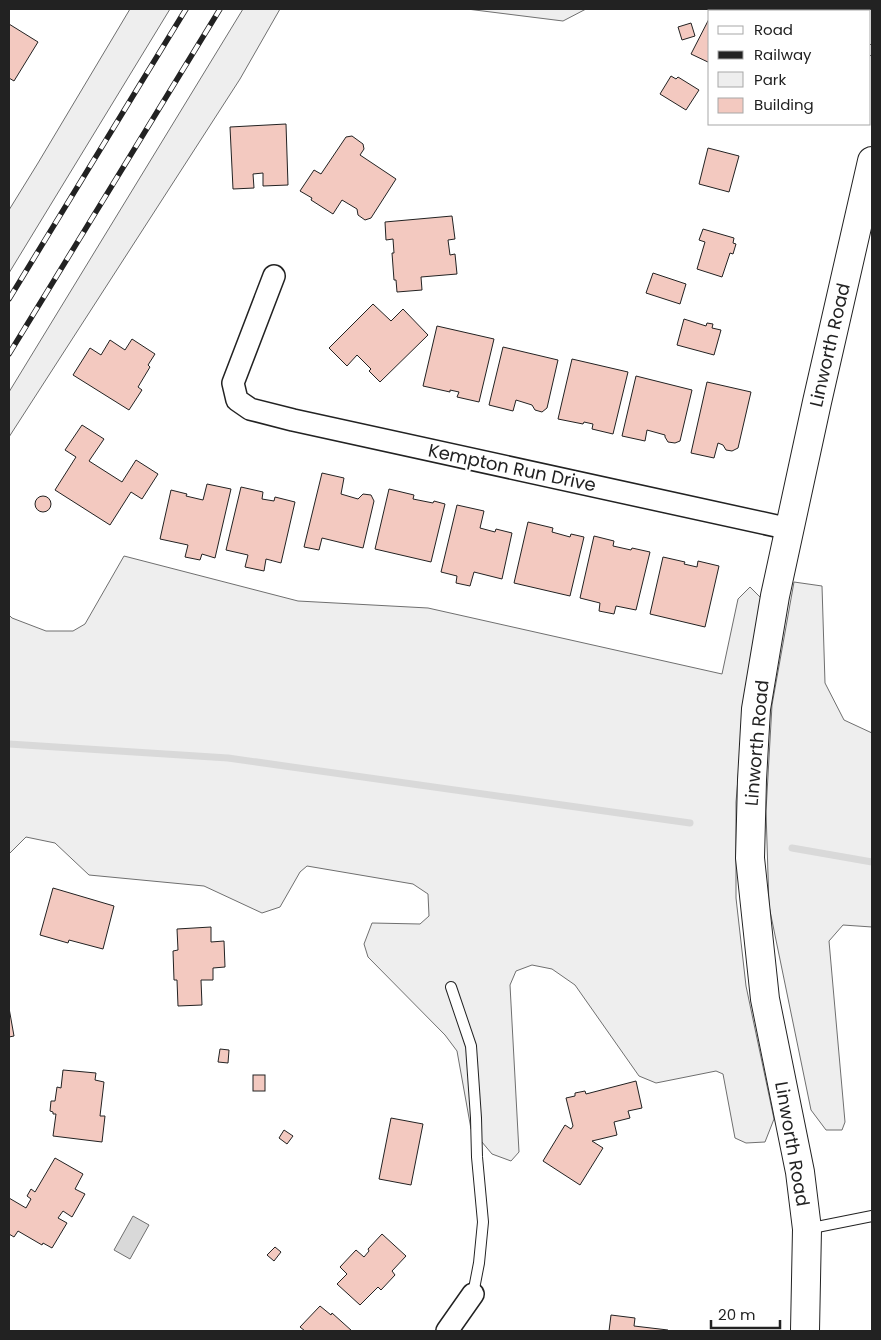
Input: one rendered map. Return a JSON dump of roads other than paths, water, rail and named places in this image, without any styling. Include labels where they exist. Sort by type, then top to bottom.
[{"type":"main road","name":"Linworth Road","points":[[805,1331],[807,1229],[800,1172],[765,1000],[750,858],[756,709],[775,596],[816,402],[872,161]]},
{"type":"street","name":"Kempton Run Drive","points":[[274,276],[233,383],[237,400],[250,410],[790,529]]},
{"type":"street","points":[[447,1331],[473,1294]]},
{"type":"lane","points":[[451,987],[471,1046],[477,1157],[483,1222],[479,1262],[473,1294]]},
{"type":"lane","points":[[807,1229],[872,1216]]},
{"type":"waterway","points":[[9,744],[228,758],[690,823]]},
{"type":"waterway","points":[[792,848],[872,862]]},
{"type":"railway","points":[[9,299],[186,9]]},
{"type":"railway","points":[[9,354],[220,9]]}]
